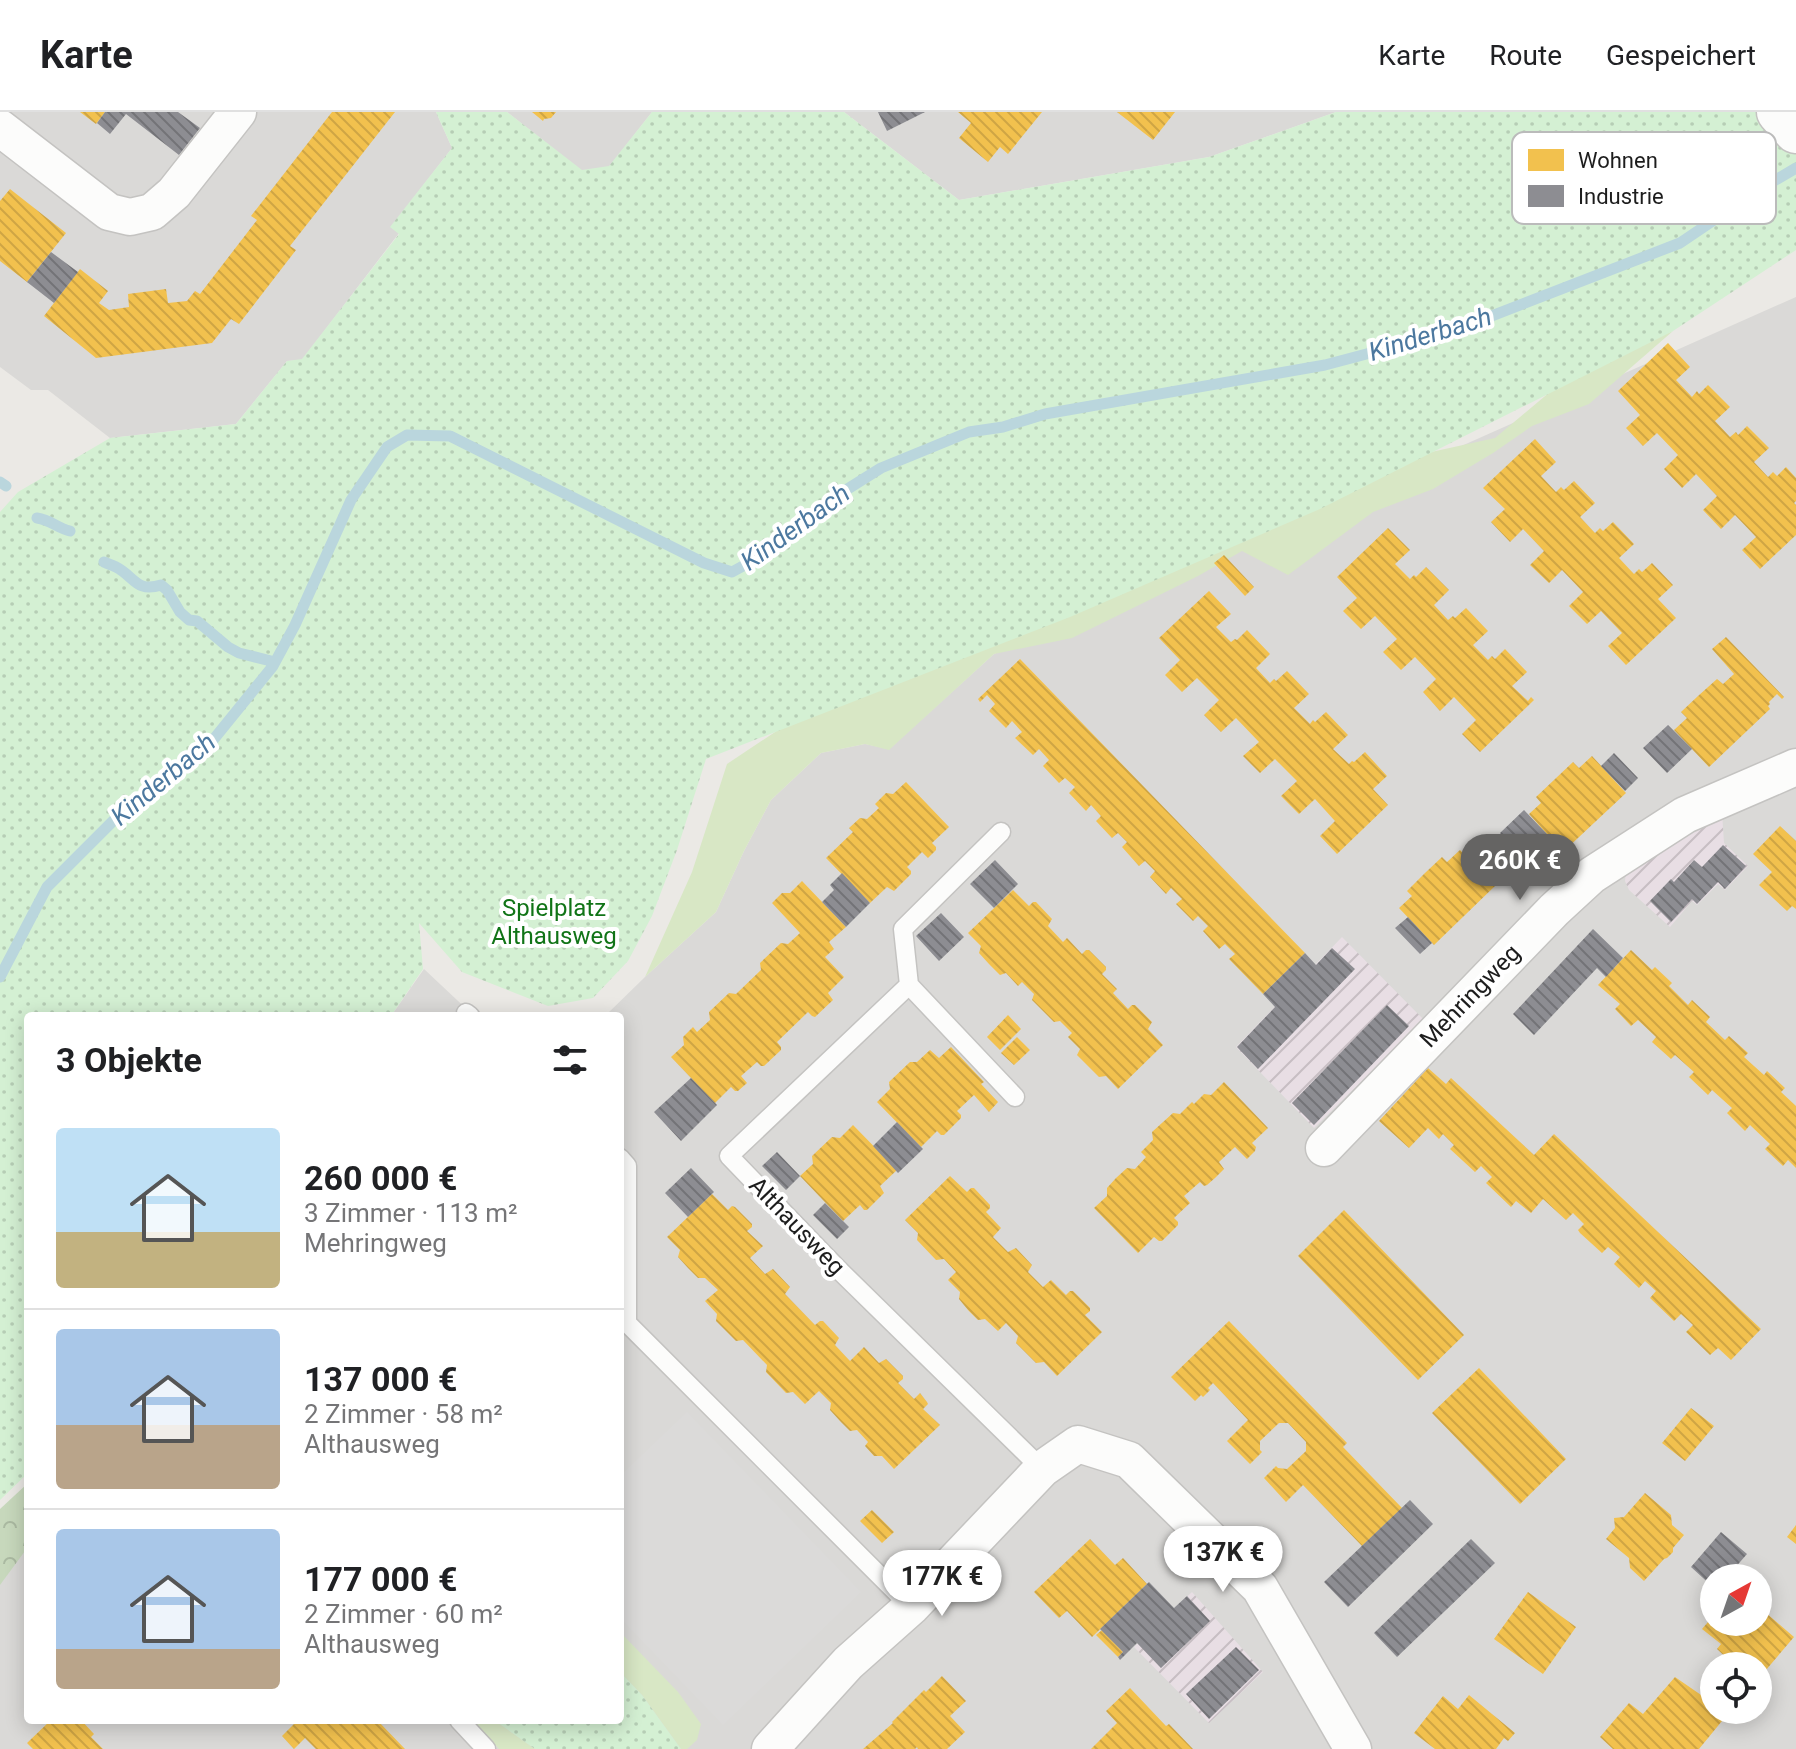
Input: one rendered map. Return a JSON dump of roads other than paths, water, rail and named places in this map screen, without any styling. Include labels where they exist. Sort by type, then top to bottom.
[{"type":"street","points":[[0,128],[109,212],[130,217],[152,212],[174,193],[238,112]]},
{"type":"street","points":[[1779,112],[1796,131]]},
{"type":"street","name":"Mehringweg","points":[[1324,1148],[1554,910],[1592,875],[1685,815],[1796,767]]},
{"type":"street","points":[[770,1749],[848,1663],[911,1607],[1042,1469],[1078,1444],[1129,1460],[1260,1588],[1353,1749]]},
{"type":"lane","points":[[1001,832],[903,929],[909,985],[1015,1097]]},
{"type":"lane","name":"Althausweg","points":[[909,985],[729,1156],[839,1270],[1042,1469]]},
{"type":"lane","points":[[624,1163],[627,1166],[627,1323],[911,1607]]},
{"type":"lane","points":[[463,1724],[486,1749]]},
{"type":"waterway","name":"Kinderbach","points":[[1776,180],[1796,168]]},
{"type":"waterway","name":"Kinderbach","points":[[0,977],[47,887],[114,820],[209,745],[273,666],[295,625],[351,500],[387,447],[407,435],[450,436],[704,563],[732,572],[776,548],[838,495],[881,468],[969,432],[1003,427],[1045,414],[1325,365],[1453,331],[1680,243],[1708,224]]},
{"type":"waterway","points":[[0,482],[6,486]]},
{"type":"waterway","points":[[37,518],[70,531]]},
{"type":"waterway","points":[[104,562],[141,585],[161,585],[180,612],[189,620],[197,621],[228,647],[275,662]]},
{"type":"park label","name":"Spielplatz Althausweg","points":[[554,922]]}]
